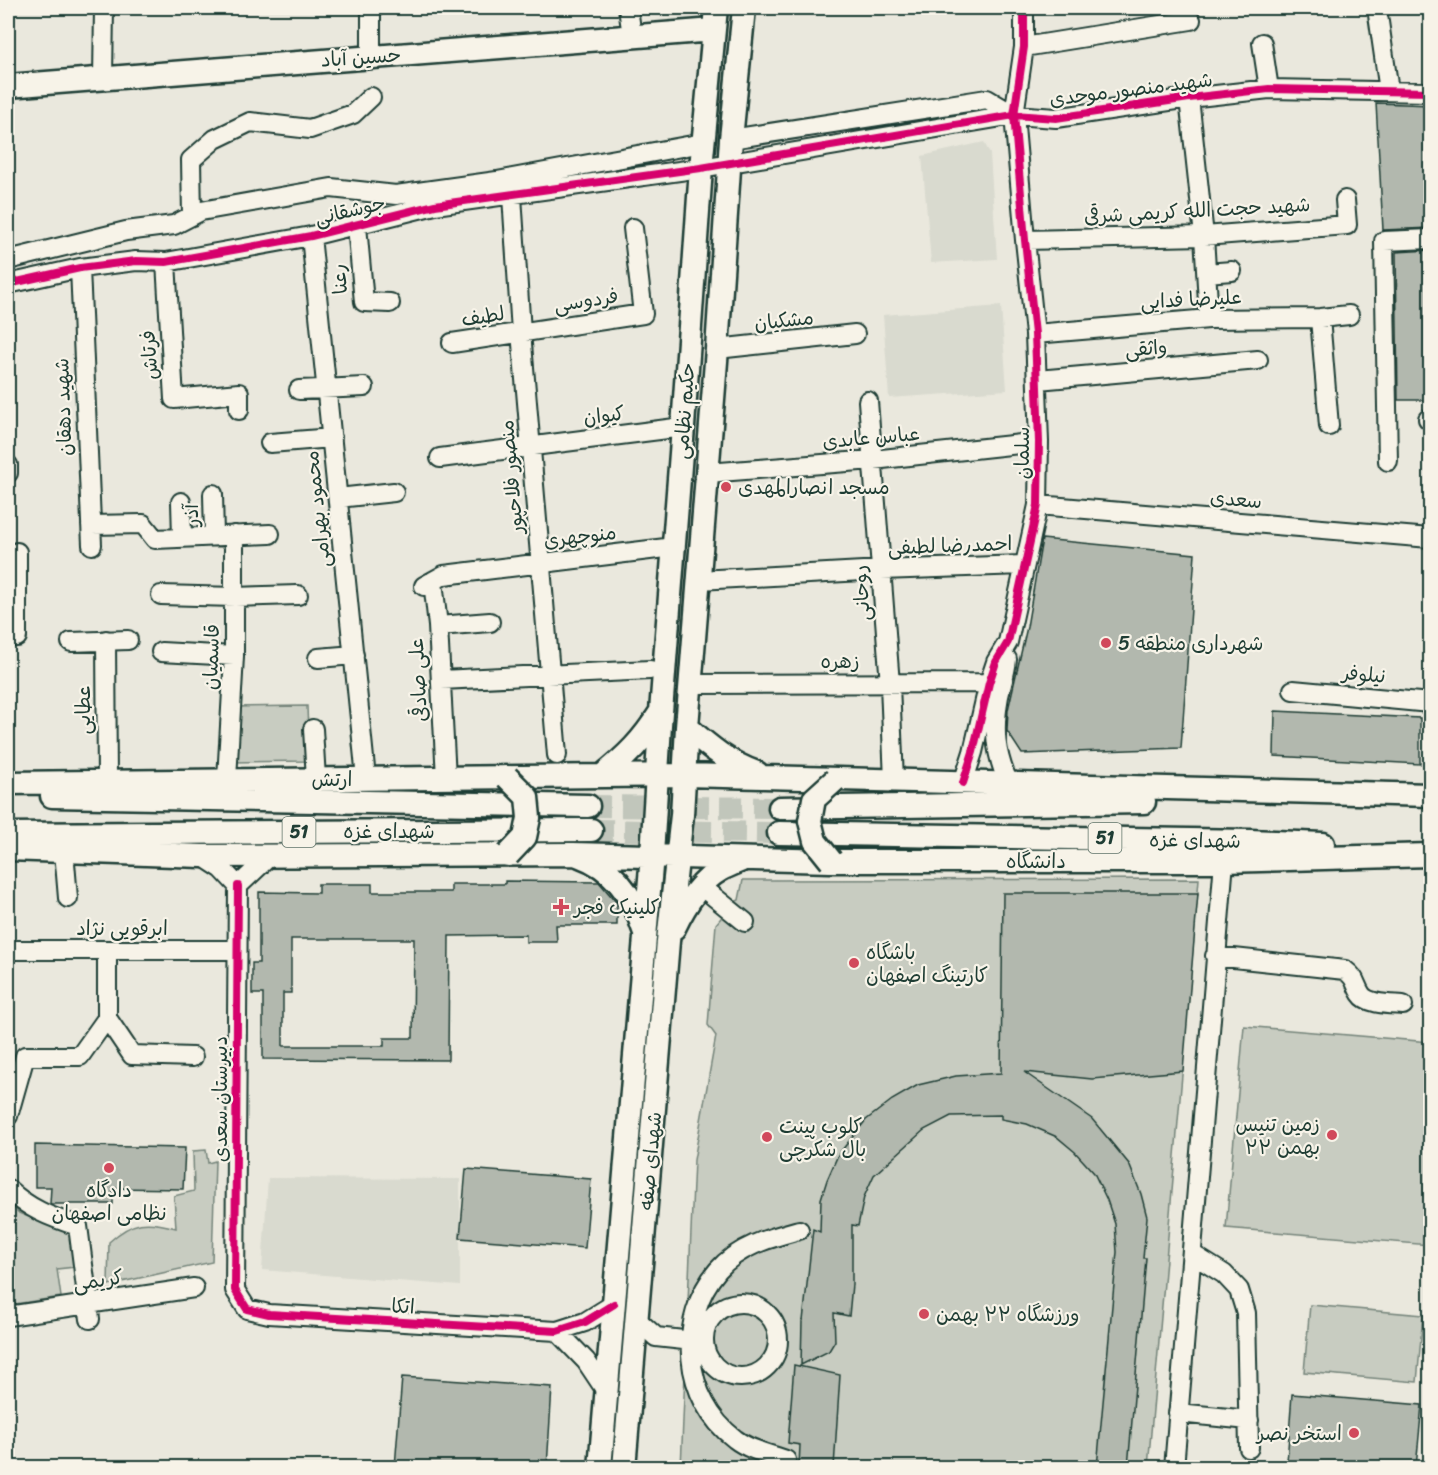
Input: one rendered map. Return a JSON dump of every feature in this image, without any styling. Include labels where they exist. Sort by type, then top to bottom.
[{"type":"main road","name":"حکیم نظامی","points":[[652,855],[661,711],[657,670],[674,547],[701,168],[716,8]]},
{"type":"main road","name":"حکیم نظامی","points":[[678,855],[731,139],[744,8]]},
{"type":"main road","name":"حسین آباد","points":[[8,86],[714,30]]},
{"type":"main road","points":[[602,776],[630,754],[661,711]]},
{"type":"main road","points":[[687,728],[711,749],[739,766],[770,778]]},
{"type":"main road","points":[[658,748],[660,755],[671,762],[682,758],[686,752]]},
{"type":"main road","name":"ارتش","points":[[8,783],[107,780],[685,775]]},
{"type":"main road","points":[[685,775],[1431,796]]},
{"type":"main road","points":[[507,777],[527,797],[529,818],[525,837],[508,855]]},
{"type":"main road","points":[[831,861],[815,841],[810,821],[814,800],[835,780]]},
{"type":"main road","name":"شهدای غزه","points":[[8,795],[588,806]]},
{"type":"main road","name":"شهدای غزه","points":[[780,808],[1431,796]]},
{"type":"main road","name":"شهدای غزه","points":[[8,834],[591,830]]},
{"type":"main road","name":"شهدای غزه","points":[[779,833],[1250,841],[1431,849]]},
{"type":"main road","points":[[8,849],[202,856],[652,855]]},
{"type":"main road","points":[[573,854],[596,862],[613,874],[637,909],[645,933]]},
{"type":"main road","name":"دانشگاه","points":[[652,855],[744,860],[831,861],[1224,861],[1431,855]]},
{"type":"main road","name":"شهدای صفه","points":[[600,1467],[652,855]]},
{"type":"main road","name":"شهدای صفه","points":[[624,1467],[668,941],[678,855]]},
{"type":"main road","points":[[668,941],[684,909],[702,887],[719,870],[744,860]]},
{"type":"street","points":[[103,78],[104,8]]},
{"type":"street","points":[[371,8],[371,57]]},
{"type":"street","points":[[628,8],[632,36]]},
{"type":"street","name":"سلمان","points":[[963,783],[973,752],[989,683],[996,662],[1008,642],[1023,565],[1038,505],[1038,380],[1014,115],[1024,46],[1024,8]]},
{"type":"street","points":[[1377,8],[1389,91]]},
{"type":"street","points":[[1024,46],[1191,20]]},
{"type":"street","points":[[1262,44],[1269,90]]},
{"type":"street","name":"شهید منصور موحدی","points":[[701,168],[1014,115],[1056,118],[1189,98],[1269,90],[1431,92]]},
{"type":"street","points":[[192,216],[191,160],[215,139],[250,122],[310,129],[353,114],[371,97]]},
{"type":"street","points":[[1189,98],[1204,236],[1209,319]]},
{"type":"street","name":"شهید منصور موحدی","points":[[731,139],[987,99],[1014,115]]},
{"type":"street","name":"جوشقانی","points":[[8,284],[80,268],[136,261],[165,261],[311,236],[357,226],[434,198],[497,181],[703,143]]},
{"type":"street","name":"جوشقانی","points":[[8,260],[126,231],[174,225],[201,211],[331,188],[434,198],[512,196],[626,177],[701,168]]},
{"type":"street","name":"منصور فلاحپور","points":[[512,196],[521,332],[557,755]]},
{"type":"street","name":"شهید حجت الله کریمی شرقی","points":[[1025,240],[1204,236],[1347,225],[1345,200]]},
{"type":"street","name":"رعنا","points":[[357,226],[364,302],[390,303]]},
{"type":"street","name":"فردوسی","points":[[521,332],[643,314],[633,228]]},
{"type":"street","points":[[126,231],[136,261]]},
{"type":"street","name":"محمود بهرامی","points":[[311,236],[366,778]]},
{"type":"street","points":[[1388,461],[1384,241],[1431,239]]},
{"type":"street","name":"فرتاش","points":[[165,261],[174,399],[239,393],[239,410]]},
{"type":"street","name":"شهید دهقان","points":[[80,268],[92,545]]},
{"type":"street","points":[[1206,273],[1232,271]]},
{"type":"street","name":"علیرضا فدایی","points":[[1035,334],[1209,319],[1320,318],[1349,315]]},
{"type":"street","points":[[1320,318],[1329,426]]},
{"type":"street","name":"لطیف","points":[[452,343],[521,332]]},
{"type":"street","name":"مشکیان","points":[[717,349],[855,334]]},
{"type":"street","name":"واثقی","points":[[1038,380],[1258,360]]},
{"type":"street","points":[[299,390],[364,387]]},
{"type":"street","name":"روحانی","points":[[868,400],[890,684],[894,781]]},
{"type":"street","name":"کیوان","points":[[440,458],[683,427]]},
{"type":"street","points":[[270,443],[332,438]]},
{"type":"street","name":"عباس عابدی","points":[[707,473],[873,460],[1039,442]]},
{"type":"street","points":[[8,465],[8,473]]},
{"type":"street","points":[[338,498],[394,492]]},
{"type":"street","name":"آذر","points":[[213,494],[214,536]]},
{"type":"street","points":[[181,502],[182,537]]},
{"type":"street","name":"سعدی","points":[[1038,505],[1431,538]]},
{"type":"street","points":[[91,525],[143,524],[155,539],[270,534]]},
{"type":"street","name":"قاسمیان","points":[[227,779],[234,656],[234,535]]},
{"type":"street","name":"منوچهری","points":[[429,584],[444,575],[674,547]]},
{"type":"street","points":[[8,637],[17,637],[17,552]]},
{"type":"street","name":"احمدرضا لطیفی","points":[[699,580],[1023,565]]},
{"type":"street","name":"علی صادقی","points":[[429,584],[438,626],[446,778]]},
{"type":"street","points":[[161,595],[235,597],[298,594]]},
{"type":"street","points":[[438,626],[490,622]]},
{"type":"street","name":"عطایی","points":[[106,640],[107,780]]},
{"type":"street","points":[[70,642],[128,640]]},
{"type":"street","points":[[973,752],[976,763],[981,768],[988,768],[994,763],[997,750],[999,698],[1008,642]]},
{"type":"street","points":[[161,652],[234,656]]},
{"type":"street","points":[[318,658],[354,655]]},
{"type":"street","points":[[441,680],[657,670]]},
{"type":"street","name":"زهره","points":[[690,684],[989,683]]},
{"type":"street","name":"نیلوفر","points":[[1293,690],[1431,703]]},
{"type":"street","points":[[313,729],[316,779]]},
{"type":"street","points":[[997,750],[1009,784]]},
{"type":"street","points":[[64,851],[68,898]]},
{"type":"street","points":[[202,856],[222,869],[238,886],[271,855]]},
{"type":"street","points":[[1174,1467],[1224,861]]},
{"type":"street","name":"دبیرستان سعدی","points":[[238,886],[235,1290],[247,1309]]},
{"type":"street","points":[[702,887],[745,922]]},
{"type":"street","name":"ابرقویی نژاد","points":[[8,950],[237,950]]},
{"type":"street","points":[[8,1116],[25,1056],[80,1056],[107,1018],[108,950]]},
{"type":"street","points":[[1215,956],[1345,970],[1354,977],[1362,996],[1372,1002],[1403,1005]]},
{"type":"street","points":[[107,1018],[132,1055],[193,1057]]},
{"type":"street","points":[[8,1189],[24,1204],[52,1218],[78,1226],[89,1312]]},
{"type":"street","points":[[786,1460],[761,1452],[736,1440],[719,1425],[698,1387],[690,1360],[697,1341],[712,1316],[736,1303],[750,1304],[762,1309],[772,1319],[777,1331],[778,1345],[774,1358],[765,1368],[753,1375],[740,1377],[726,1374],[715,1366],[697,1341],[693,1320],[702,1294],[718,1270],[742,1251],[768,1238],[800,1230]]},
{"type":"street","points":[[1192,1254],[1224,1274],[1239,1290],[1246,1313],[1249,1448]]},
{"type":"street","name":"کریمی","points":[[8,1316],[89,1312],[194,1288]]},
{"type":"street","points":[[606,1391],[586,1361],[557,1331],[585,1322],[614,1304]]},
{"type":"street","name":"اتکا","points":[[247,1309],[269,1314],[557,1331]]},
{"type":"street","points":[[636,1319],[656,1337],[697,1341]]},
{"type":"street","points":[[634,1353],[656,1337]]},
{"type":"street","points":[[1179,1413],[1249,1419]]},
{"type":"shaded area","points":[[984,142],[990,154],[997,259],[931,263],[922,156]]},
{"type":"shaded area","points":[[1001,306],[1007,390],[889,398],[883,315]]},
{"type":"shaded area","points":[[307,706],[309,761],[232,762],[235,707]]},
{"type":"shaded area","name":"ورزشگاه ۲۲ بهمن","points":[[1199,879],[1148,1467],[681,1468],[694,1160],[716,1036],[708,1025],[716,924],[734,902],[739,900],[743,880]]},
{"type":"shaded area","name":"زمین تنیس ۲۲ بهمن","points":[[1244,1026],[1430,1042],[1430,1245],[1226,1228]]},
{"type":"shaded area","points":[[206,1150],[208,1163],[215,1161],[212,1262],[108,1285],[109,1242],[126,1229],[141,1224],[157,1224],[176,1228],[174,1196],[194,1191],[193,1151]]},
{"type":"shaded area","points":[[268,1178],[460,1179],[460,1286],[262,1270]]},
{"type":"shaded area","points":[[8,1202],[19,1213],[71,1234],[75,1267],[57,1269],[61,1297],[8,1305]]},
{"type":"shaded area","points":[[1310,1305],[1423,1315],[1417,1382],[1304,1372]]},
{"type":"building","points":[[1376,103],[1431,105],[1431,228],[1383,230]]},
{"type":"building","points":[[1431,250],[1431,400],[1398,400],[1396,252]]},
{"type":"building","name":"شهرداری منطقه 5","points":[[1042,539],[1195,554],[1181,748],[1022,754],[1007,731],[1008,710],[1027,627]]},
{"type":"building","points":[[1275,711],[1420,718],[1420,764],[1274,756]]},
{"type":"building","points":[[505,881],[599,882],[617,903],[617,925],[556,925],[557,942],[526,942],[526,935],[449,936],[448,1060],[263,1059],[263,994],[252,994],[252,963],[259,963],[259,892],[318,893],[318,884],[372,884],[372,892],[451,892],[451,884],[505,884]],"holes":[[[291,939],[414,939],[413,1038],[384,1038],[384,1046],[283,1046],[283,993],[291,993]]]},
{"type":"building","points":[[1003,893],[1198,893],[1183,1071],[1092,1079],[1024,1072],[1092,1119],[1129,1164],[1141,1194],[1147,1217],[1143,1258],[1146,1258],[1128,1467],[1097,1467],[1117,1252],[1115,1224],[1107,1200],[1094,1173],[1075,1152],[1057,1137],[1027,1124],[1001,1119],[1001,1115],[951,1116],[924,1130],[874,1175],[864,1197],[858,1226],[852,1225],[852,1284],[849,1316],[834,1313],[835,1341],[829,1351],[801,1365],[802,1321],[813,1229],[820,1232],[821,1199],[838,1155],[866,1120],[892,1100],[918,1085],[956,1076],[1001,1073]]},
{"type":"building","name":"دادگاه نظامی اصفهان","points":[[35,1145],[185,1148],[183,1189],[113,1188],[113,1204],[50,1204],[51,1187],[35,1187]]},
{"type":"building","points":[[466,1169],[591,1179],[585,1248],[460,1238]]},
{"type":"building","points":[[794,1365],[840,1375],[834,1467],[799,1467],[800,1445],[788,1443]]},
{"type":"building","points":[[402,1377],[552,1387],[547,1467],[395,1467]]},
{"type":"building","name":"استخر نصر","points":[[1292,1394],[1422,1405],[1416,1467],[1353,1467],[1287,1462]]},
{"type":"tunnel","points":[[588,806],[780,808]]},
{"type":"tunnel","points":[[591,830],[779,833]]},
{"type":"cycle path","points":[[963,783],[973,752],[989,683],[996,662],[1008,642],[1038,505],[1039,442],[1035,334],[1014,115],[1024,47],[1024,8]]},
{"type":"cycle path","points":[[8,284],[80,268],[136,261],[166,262],[311,236],[435,205],[701,168],[1014,115],[1056,118],[1189,98],[1269,89],[1430,92]]},
{"type":"cycle path","points":[[238,886],[235,1290],[247,1309],[269,1314],[557,1331],[585,1322],[614,1304]]},
{"type":"place","name":"مسجد انصارالمهدی","points":[[726,487]]},
{"type":"place","name":"شهرداری منطقه 5","points":[[1106,643]]},
{"type":"place","name":"کلینیک فجر","points":[[561,907]]},
{"type":"place","name":"باشگاه کارتینگ اصفهان","points":[[854,963]]},
{"type":"place","name":"زمین تنیس ۲۲ بهمن","points":[[1332,1135]]},
{"type":"place","name":"کلوب پینت بال شکرچی","points":[[767,1137]]},
{"type":"place","name":"دادگاه نظامی اصفهان","points":[[109,1168]]},
{"type":"place","name":"ورزشگاه ۲۲ بهمن","points":[[924,1314]]},
{"type":"place","name":"استخر نصر","points":[[1354,1433]]}]
